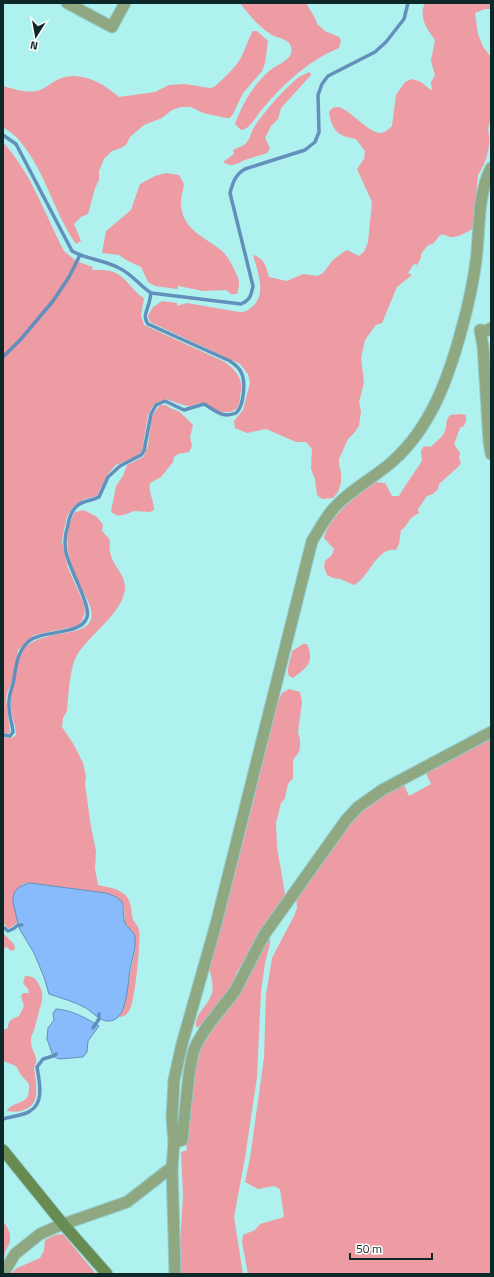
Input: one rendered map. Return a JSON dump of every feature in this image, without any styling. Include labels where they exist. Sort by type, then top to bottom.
[{"type":"main road","points":[[3,1150],[63,1224],[107,1274]]},
{"type":"street","points":[[68,3],[112,27],[125,3]]},
{"type":"street","points":[[175,1274],[172,1167],[174,1143],[172,1117],[174,1080],[182,1044],[216,924],[312,541],[334,508],[351,492],[393,461],[406,448],[422,428],[434,406],[452,364],[462,328],[476,262],[482,196],[487,175],[491,168]]},
{"type":"street","points":[[491,328],[486,331],[480,330],[483,346],[491,454]]},
{"type":"street","points":[[174,1143],[182,1140],[189,1074],[193,1053],[197,1043],[206,1028],[235,992],[264,935],[346,820],[358,807],[382,790],[491,732]]},
{"type":"street","points":[[3,1274],[15,1254],[40,1234],[63,1224],[126,1202],[172,1167]]},
{"type":"shaded area","points":[[240,3],[306,3],[317,24],[325,31],[339,37],[341,40],[339,48],[318,59],[298,73],[272,98],[248,127],[241,130],[235,124],[248,97],[262,78],[289,57],[291,54],[291,46],[285,40],[272,35],[263,28]]},
{"type":"shaded area","points":[[425,3],[491,3],[491,9],[485,9],[475,13],[478,34],[483,47],[491,57],[491,121],[488,127],[488,153],[478,175],[473,229],[456,237],[440,235],[434,243],[427,246],[421,254],[421,258],[417,265],[414,264],[408,273],[412,275],[397,287],[382,323],[376,325],[365,340],[361,358],[364,382],[359,402],[361,411],[359,426],[348,439],[339,459],[341,483],[338,492],[333,498],[322,499],[317,495],[315,479],[311,469],[312,449],[306,442],[296,442],[266,429],[247,433],[235,428],[234,421],[243,410],[250,383],[248,374],[240,364],[150,322],[148,316],[153,307],[162,301],[177,303],[177,306],[187,303],[239,312],[248,310],[257,301],[260,288],[260,281],[253,255],[262,260],[266,266],[269,277],[287,281],[303,274],[317,276],[323,273],[333,260],[347,250],[359,256],[364,252],[368,242],[372,202],[357,169],[364,159],[365,151],[356,139],[337,132],[332,124],[329,112],[334,107],[339,107],[375,132],[382,133],[392,126],[396,95],[405,82],[412,79],[421,82],[432,91],[431,82],[435,75],[431,61],[435,40],[424,23],[422,13]]},
{"type":"shaded area","points":[[253,31],[257,31],[268,41],[265,63],[262,71],[243,93],[230,118],[203,113],[191,107],[181,107],[172,110],[162,118],[144,125],[130,137],[126,145],[112,151],[104,159],[99,171],[99,180],[95,188],[88,214],[81,217],[74,224],[81,241],[76,244],[61,218],[35,163],[18,139],[3,127],[3,86],[24,91],[37,91],[59,79],[75,76],[91,79],[106,87],[119,97],[155,92],[169,85],[185,84],[210,88],[214,87],[235,66],[242,56]]},
{"type":"shaded area","points":[[310,72],[311,75],[281,108],[278,119],[271,126],[265,138],[270,148],[267,153],[233,165],[223,162],[234,154],[233,150],[243,146],[246,143],[257,123],[281,94],[299,77]]},
{"type":"shaded area","points":[[3,142],[13,154],[30,180],[64,251],[76,261],[93,267],[92,270],[108,271],[120,275],[138,294],[144,298],[141,315],[144,325],[225,362],[237,374],[241,382],[241,386],[238,406],[231,412],[217,411],[204,403],[189,406],[165,399],[154,404],[148,415],[142,451],[135,457],[116,465],[107,475],[97,496],[84,499],[73,507],[67,517],[62,542],[68,568],[84,604],[85,612],[82,621],[77,626],[34,635],[18,650],[13,679],[6,699],[10,731],[9,733],[3,734]]},
{"type":"shaded area","points":[[166,173],[179,175],[184,184],[181,206],[186,222],[196,232],[221,250],[229,260],[239,280],[237,294],[231,294],[226,290],[203,291],[178,286],[177,289],[155,286],[148,282],[141,267],[119,255],[102,253],[106,231],[131,210],[140,184],[155,176]]},
{"type":"shaded area","points":[[160,405],[166,405],[178,411],[193,425],[190,437],[192,446],[189,452],[178,454],[174,457],[173,462],[161,477],[150,483],[154,510],[150,512],[134,511],[118,516],[111,512],[116,486],[123,476],[127,465],[143,457],[148,446],[152,416]]},
{"type":"shaded area","points":[[450,415],[466,415],[466,421],[464,426],[460,428],[454,444],[460,453],[459,458],[461,463],[439,484],[438,489],[433,494],[427,496],[418,509],[419,513],[411,518],[401,530],[399,544],[396,550],[389,550],[383,553],[360,581],[354,585],[327,575],[324,567],[325,561],[332,555],[334,549],[324,538],[331,522],[344,507],[373,482],[385,483],[392,496],[399,496],[422,461],[421,451],[423,447],[431,447],[443,435]]},
{"type":"shaded area","points":[[84,510],[97,517],[103,525],[102,531],[110,540],[111,557],[121,574],[125,583],[125,588],[123,597],[112,615],[81,649],[76,657],[71,675],[67,711],[63,718],[62,727],[74,745],[83,763],[86,776],[85,784],[96,851],[95,868],[98,885],[115,889],[126,896],[130,904],[133,918],[139,930],[134,995],[130,1009],[124,1016],[120,1017],[118,1017],[122,1011],[135,951],[134,934],[125,923],[124,906],[106,893],[30,883],[22,884],[16,914],[18,922],[10,928],[7,928],[3,922],[3,737],[12,738],[16,735],[11,708],[11,698],[15,675],[19,657],[26,647],[35,641],[46,637],[79,629],[87,625],[91,619],[90,606],[71,563],[67,543],[70,522],[75,512]]},
{"type":"shaded area","points":[[303,644],[307,644],[310,660],[306,667],[293,678],[289,676],[288,673],[292,651]]},
{"type":"shaded area","points":[[289,689],[300,692],[302,702],[298,732],[300,740],[299,752],[293,760],[293,778],[288,784],[285,798],[281,803],[276,823],[277,847],[286,900],[255,939],[247,961],[237,971],[233,985],[202,1026],[196,1027],[197,1018],[208,1002],[213,990],[209,968],[246,831],[278,701],[282,693]]},
{"type":"shaded area","points":[[491,735],[491,1274],[248,1274],[242,1242],[243,1235],[255,1230],[260,1224],[284,1217],[280,1189],[274,1186],[258,1189],[245,1182],[250,1158],[264,1058],[266,994],[272,958],[294,916],[297,908],[296,896],[361,809],[403,783],[409,796],[431,784],[425,771]]},
{"type":"shaded area","points":[[3,933],[14,944],[14,950],[11,951],[7,947],[3,949]]},
{"type":"shaded area","points":[[270,937],[261,992],[257,1077],[245,1158],[234,1217],[243,1274],[180,1274],[183,1196],[181,1152],[187,1150],[185,1138],[191,1074],[199,1046]]},
{"type":"shaded area","points":[[25,976],[36,979],[42,992],[41,1003],[31,1039],[31,1044],[36,1057],[34,1067],[36,1096],[31,1106],[15,1112],[7,1110],[11,1106],[26,1099],[29,1091],[29,1084],[21,1075],[16,1066],[3,1061],[3,1030],[8,1028],[11,1020],[19,1016],[24,1006],[21,996],[23,993],[29,993],[28,989],[23,983]]},
{"type":"shaded area","points":[[3,1222],[10,1234],[10,1242],[5,1252],[3,1264]]},
{"type":"shaded area","points":[[63,1234],[96,1274],[10,1274],[17,1268],[40,1258],[44,1251],[45,1240],[55,1235]]},
{"type":"water","points":[[30,883],[106,893],[114,896],[123,904],[125,923],[134,933],[135,942],[125,1002],[121,1013],[116,1019],[110,1021],[103,1020],[82,1006],[49,994],[34,953],[19,928],[13,902],[15,891],[23,885]]},
{"type":"water","points":[[56,1009],[84,1017],[99,1026],[88,1041],[87,1052],[83,1057],[59,1059],[53,1056],[47,1039],[48,1028],[54,1020],[53,1013]]},
{"type":"waterway","points":[[3,135],[16,144],[72,251],[119,268],[128,273],[151,293],[241,304],[250,297],[253,286],[230,193],[235,179],[245,169],[305,150],[315,142],[319,132],[318,95],[322,84],[328,76],[375,52],[386,42],[404,19],[408,3]]},
{"type":"waterway","points":[[3,357],[21,339],[53,301],[69,277],[80,255]]},
{"type":"waterway","points":[[3,735],[10,736],[13,732],[9,710],[9,697],[17,662],[24,646],[34,638],[42,635],[78,627],[84,623],[87,617],[86,604],[65,548],[66,532],[70,517],[74,510],[82,503],[99,497],[108,477],[120,466],[141,455],[144,451],[151,414],[156,405],[165,401],[184,410],[204,404],[219,413],[227,415],[236,413],[241,405],[244,387],[243,376],[236,366],[230,361],[148,324],[145,315],[151,293]]},
{"type":"waterway","points":[[3,927],[8,931],[18,925],[22,925]]},
{"type":"waterway","points":[[93,1028],[99,1019],[99,1014]]},
{"type":"waterway","points":[[3,1119],[24,1114],[35,1107],[38,1103],[40,1091],[37,1067],[43,1059],[56,1054]]}]
